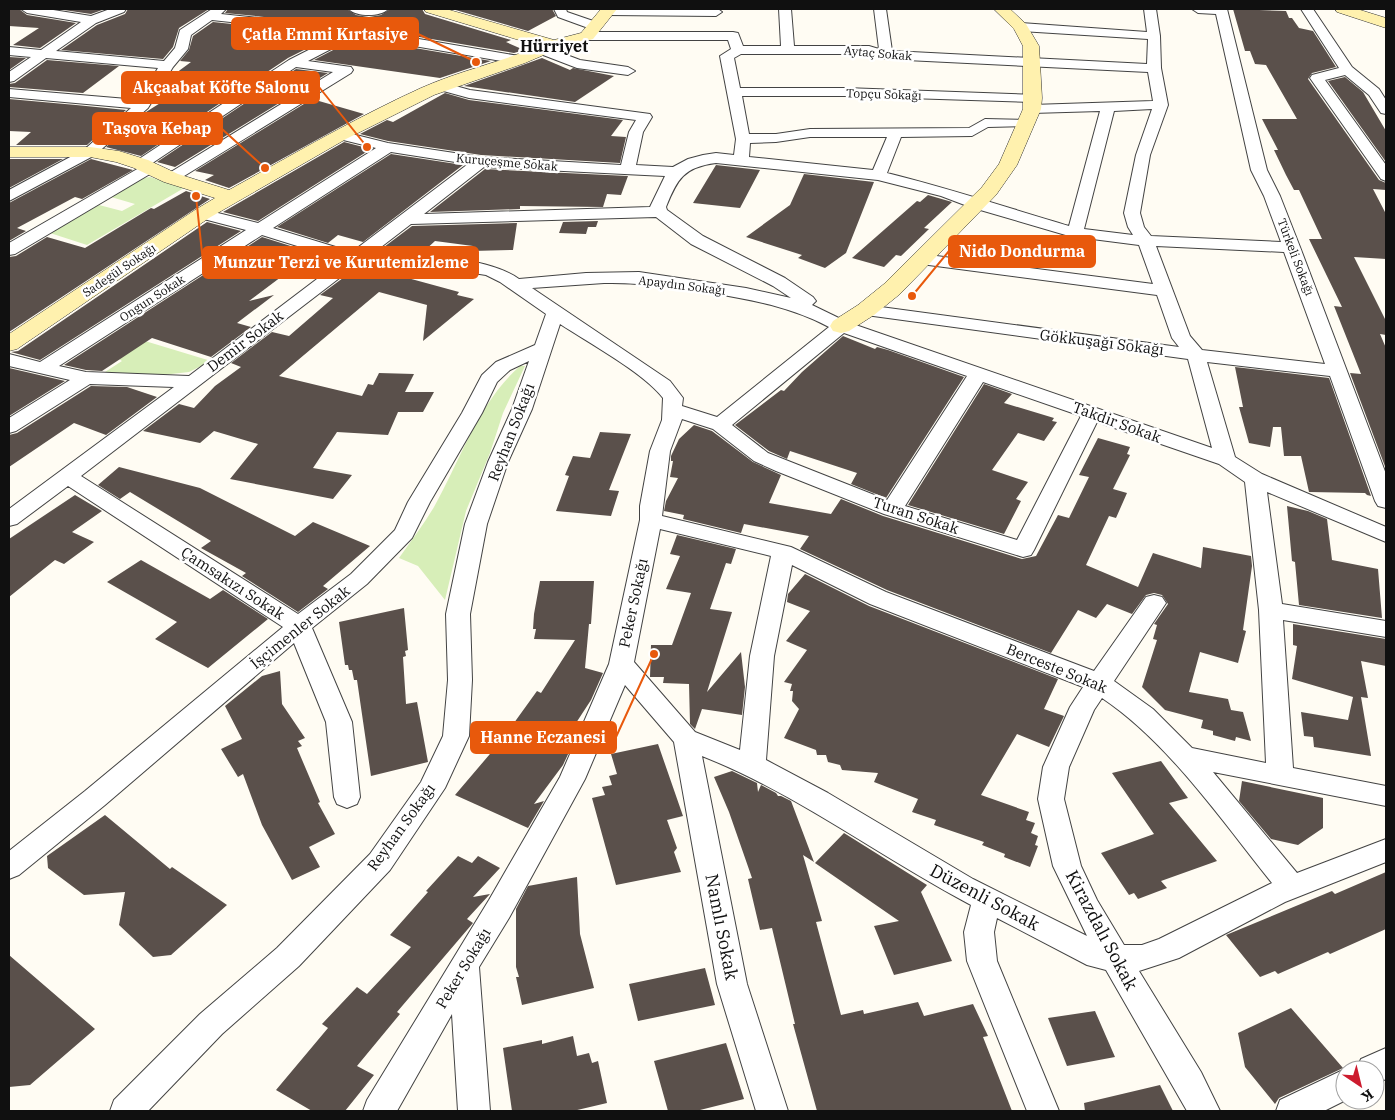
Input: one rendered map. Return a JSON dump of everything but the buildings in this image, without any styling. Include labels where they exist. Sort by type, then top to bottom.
[{"type":"street","points":[[27,9],[92,20]]},
{"type":"street","points":[[9,78],[92,20],[120,9]]},
{"type":"street","points":[[9,196],[90,152],[143,105],[167,65],[181,49],[185,33],[220,9]]},
{"type":"street","points":[[355,9],[377,11],[382,9]]},
{"type":"street","points":[[435,9],[548,48],[577,64],[628,71]]},
{"type":"street","points":[[560,9],[562,14],[591,31],[733,36],[734,92],[743,139],[741,160]]},
{"type":"street","points":[[785,9],[788,49]]},
{"type":"street","points":[[880,9],[886,54]]},
{"type":"street","points":[[720,426],[841,326],[866,310],[892,288],[989,191],[1008,165],[1031,110],[1031,46],[1021,27],[1001,9]]},
{"type":"street","points":[[1150,9],[1154,36],[1154,68],[1161,105],[1143,155],[1132,213],[1136,227],[1146,240],[1181,338],[1196,355],[1226,460]]},
{"type":"street","points":[[1198,9],[1221,10]]},
{"type":"street","points":[[1307,9],[1347,70],[1374,92],[1384,103]]},
{"type":"street","points":[[1342,9],[1386,23]]},
{"type":"street","points":[[591,31],[609,10],[716,12]]},
{"type":"street","name":"Türkeli Sokağı","points":[[1221,10],[1259,170],[1272,196],[1292,247],[1386,501]]},
{"type":"street","points":[[208,16],[354,32],[519,60]]},
{"type":"street","points":[[1021,27],[1154,36]]},
{"type":"street","name":"Sadegül Sokağı","points":[[9,344],[202,214],[340,135],[441,86],[519,60],[591,31]]},
{"type":"street","points":[[9,250],[145,166],[294,63],[354,32]]},
{"type":"street","name":"Aytaç Sokak","points":[[733,53],[788,49],[869,50],[886,54],[1154,68]]},
{"type":"street","points":[[9,51],[167,65]]},
{"type":"street","points":[[171,178],[346,70],[294,63]]},
{"type":"street","points":[[1347,70],[1317,78],[1386,176]]},
{"type":"street","points":[[441,86],[469,94],[645,117],[636,132],[627,170]]},
{"type":"street","name":"Topçu Sokağı","points":[[734,92],[845,92],[1031,110]]},
{"type":"street","points":[[9,94],[143,105]]},
{"type":"street","points":[[743,139],[776,138],[810,133],[972,132],[985,123],[1031,110],[1161,105]]},
{"type":"street","points":[[1075,233],[1108,106]]},
{"type":"street","points":[[878,176],[896,132]]},
{"type":"street","name":"Kuruçeşme Sokak","points":[[340,135],[388,147],[480,162],[676,172]]},
{"type":"street","name":"Ongun Sokak","points":[[43,368],[388,147]]},
{"type":"street","points":[[9,152],[90,152],[118,157],[145,166],[171,178],[230,197]]},
{"type":"street","points":[[815,312],[804,298],[779,282],[697,240],[660,212],[658,207],[664,191],[682,166],[697,160],[716,158],[878,176],[947,194],[1075,233],[1146,240],[1292,247]]},
{"type":"street","name":"Demir Sokak","points":[[9,519],[66,475],[154,412],[190,382],[480,162]]},
{"type":"street","points":[[405,219],[660,212]]},
{"type":"street","points":[[202,214],[260,229],[354,258],[429,261],[490,271],[506,278],[555,313],[663,384],[673,398],[673,410]]},
{"type":"street","points":[[920,260],[1164,291]]},
{"type":"street","name":"Apaydın Sokağı","points":[[516,285],[567,279],[657,279],[784,300],[815,312],[841,326]]},
{"type":"street","name":"Gökkuşağı Sokağı","points":[[866,310],[1196,355],[1339,371]]},
{"type":"street","name":"Reyhan Sokağı","points":[[126,1111],[211,1024],[288,957],[380,862],[432,788],[456,736],[460,680],[458,614],[476,524],[498,462],[522,408],[555,313]]},
{"type":"street","name":"Takdir Sokak","points":[[841,326],[1226,460],[1255,479],[1386,536]]},
{"type":"street","name":"İşçimenler Sokak","points":[[9,867],[95,798],[299,626],[360,579],[404,533],[419,502],[472,413],[489,379],[503,366],[541,349]]},
{"type":"street","points":[[9,360],[86,378],[190,382]]},
{"type":"street","points":[[892,509],[979,373]]},
{"type":"street","points":[[9,427],[86,378]]},
{"type":"street","name":"Turan Sokak","points":[[673,410],[720,426],[761,457],[892,509],[1024,550],[1092,412]]},
{"type":"street","name":"Peker Sokağı","points":[[379,1111],[499,909],[572,779],[621,664],[651,520],[651,506],[660,451],[672,420],[673,410]]},
{"type":"street","name":"Çamsakızı Sokak","points":[[66,475],[299,626],[339,722],[347,797]]},
{"type":"street","points":[[1255,479],[1271,610],[1280,776]]},
{"type":"street","name":"Berceste Sokak","points":[[651,520],[783,552],[878,598],[1100,684],[1113,691],[1136,708],[1185,757],[1293,888]]},
{"type":"street","points":[[752,765],[762,656],[783,552]]},
{"type":"street","name":"Kirazdalı Sokak","points":[[1154,603],[1083,707],[1056,767],[1051,799],[1067,866],[1086,907],[1114,958],[1190,1083],[1204,1111]]},
{"type":"street","points":[[1271,610],[1386,629]]},
{"type":"street","name":"Düzenli Sokak","points":[[621,664],[686,740],[752,765],[818,800],[987,899],[1098,956],[1142,958],[1168,949],[1275,894],[1386,850]]},
{"type":"street","name":"Namlı Sokak","points":[[686,740],[732,984],[772,1111]]},
{"type":"street","points":[[1185,757],[1386,796]]},
{"type":"street","points":[[987,899],[979,932],[982,961],[1043,1111]]},
{"type":"street","points":[[464,966],[474,1111]]},
{"type":"street","points":[[1292,1111],[1335,1089]]},
{"type":"green space","points":[[150,177],[184,188],[87,245],[50,233],[99,205],[122,211],[135,204],[111,197],[143,178]]},
{"type":"green space","points":[[145,341],[211,361],[189,372],[162,375],[105,372],[122,361],[119,359]]},
{"type":"green space","points":[[520,366],[525,366],[503,413],[490,453],[466,511],[445,600],[418,566],[399,558],[434,507],[481,414],[505,381]]},
{"type":"place","name":"Çatla Emmi Kırtasiye","points":[[476,62]]},
{"type":"place","name":"Akçaabat Köfte Salonu","points":[[367,147]]},
{"type":"place","name":"Taşova Kebap","points":[[265,168]]},
{"type":"place","name":"Munzur Terzi ve Kurutemizleme","points":[[196,196]]},
{"type":"place","name":"Nido Dondurma","points":[[912,296]]},
{"type":"place","name":"Hanne Eczanesi","points":[[654,654]]},
{"type":"district","name":"Hürriyet","points":[[554,46]]}]
